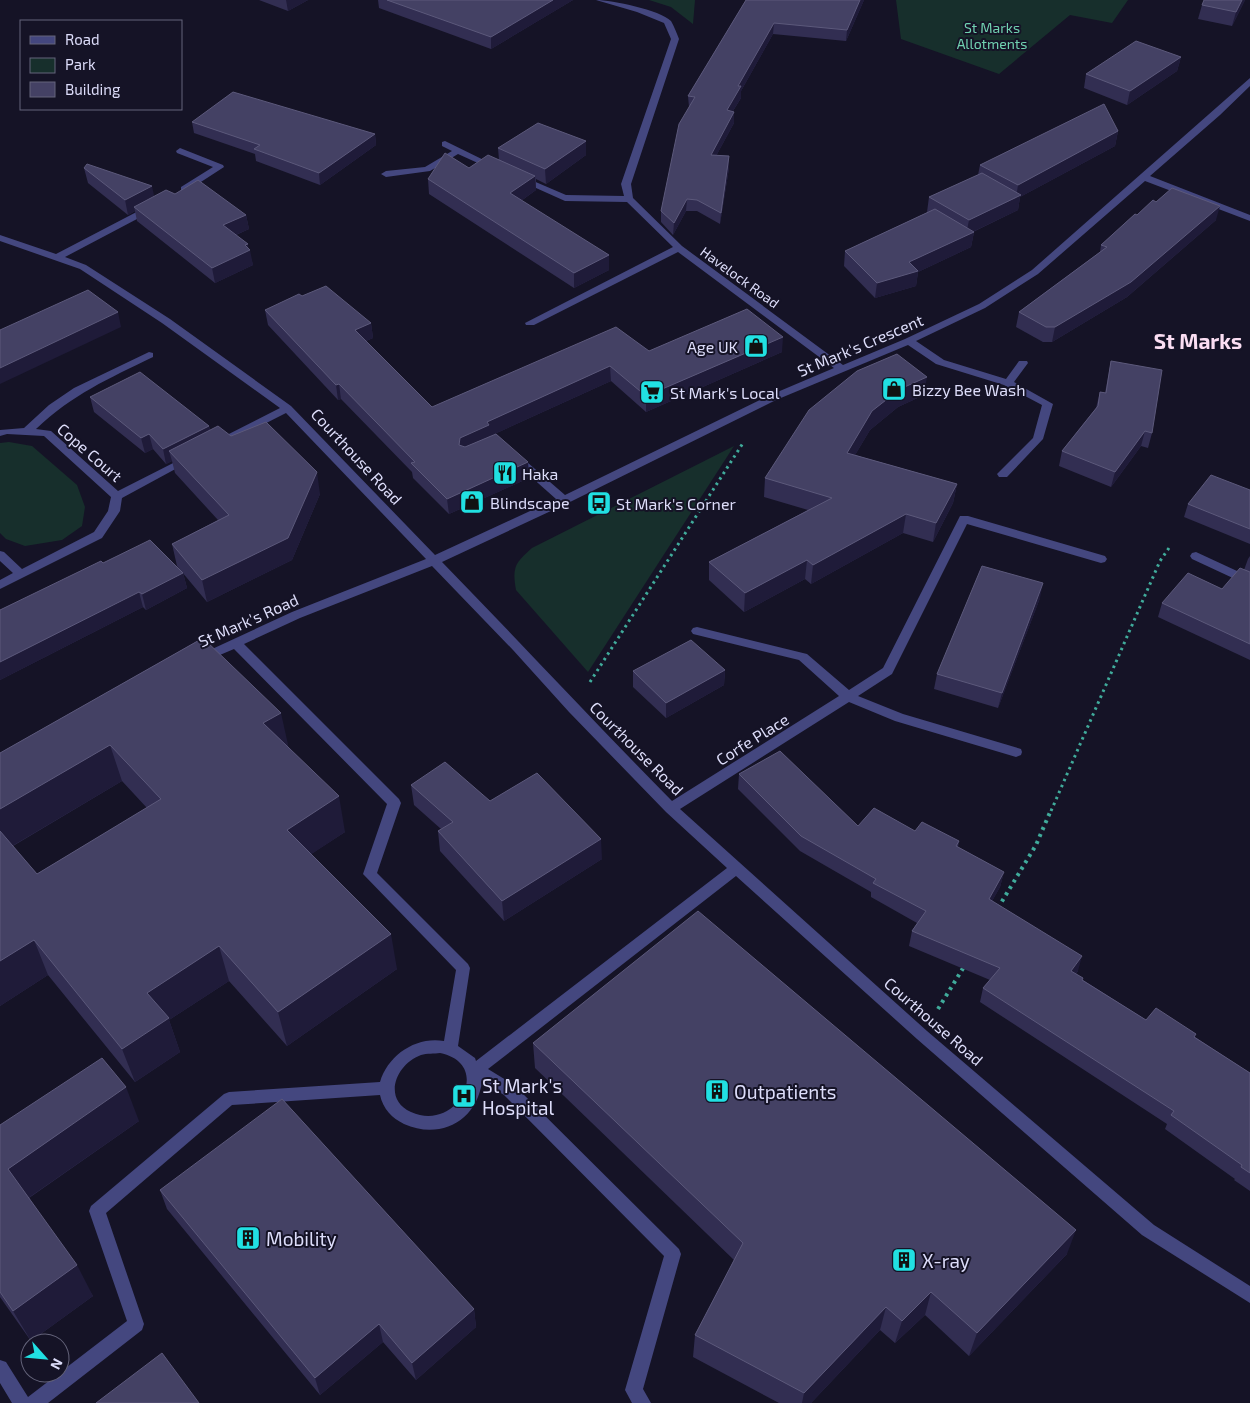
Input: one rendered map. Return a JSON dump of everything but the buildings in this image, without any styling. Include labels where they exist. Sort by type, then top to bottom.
[{"type":"street","points":[[445,144],[565,198],[630,199],[626,184],[675,39],[667,22],[640,10],[602,0]]},
{"type":"street","name":"St Mark's Crescent","points":[[434,561],[564,500],[772,398],[910,341],[982,306],[1035,272],[1250,81]]},
{"type":"street","points":[[386,174],[428,169],[458,151]]},
{"type":"street","points":[[178,193],[220,166],[180,152]]},
{"type":"street","points":[[1144,177],[1250,218]]},
{"type":"street","name":"Havelock Road","points":[[630,199],[679,248],[842,369]]},
{"type":"street","points":[[56,258],[161,203]]},
{"type":"street","name":"Courthouse Road","points":[[0,238],[83,267],[166,321],[287,408],[517,647],[574,709],[671,808],[736,868],[922,1035],[1148,1230],[1250,1295]]},
{"type":"street","points":[[530,324],[679,248]]},
{"type":"street","points":[[910,341],[940,362],[1008,383],[1048,404],[1038,439],[1004,474]]},
{"type":"street","points":[[26,431],[52,407],[78,390],[150,355]]},
{"type":"street","points":[[1008,383],[1024,363]]},
{"type":"street","points":[[210,448],[287,408]]},
{"type":"street","name":"Cope Court","points":[[0,433],[7,431],[46,433],[117,496],[193,457]]},
{"type":"street","points":[[505,448],[564,500]]},
{"type":"street","points":[[0,585],[98,535],[114,511],[117,496]]},
{"type":"street","name":"Corfe Place","points":[[671,808],[888,672],[964,519],[1101,559]]},
{"type":"street","points":[[0,555],[21,574]]},
{"type":"street","points":[[1196,556],[1250,582]]},
{"type":"street","name":"St Mark's Road","points":[[189,665],[296,615],[434,561]]},
{"type":"street","points":[[697,631],[803,657],[849,697],[899,718],[1016,752]]},
{"type":"street","points":[[235,642],[394,803],[370,874],[463,968],[450,1050]]},
{"type":"street","points":[[475,1076],[736,868]]},
{"type":"street","points":[[440,1047],[450,1050],[466,1059],[475,1076],[473,1094],[462,1111],[449,1119],[434,1124],[422,1124],[408,1120],[396,1112],[389,1100],[387,1088],[389,1075],[397,1063],[420,1049],[440,1047]]},
{"type":"street","points":[[475,1076],[509,1090],[673,1254],[634,1390],[642,1403]]},
{"type":"street","points":[[34,1403],[136,1324],[97,1210],[229,1099],[387,1088]]},
{"type":"street","points":[[0,1368],[22,1403]]},
{"type":"path","points":[[574,709],[772,398]]},
{"type":"path","points":[[998,910],[1036,844],[1169,544],[1196,556]]},
{"type":"path","points":[[922,1035],[969,958]]},
{"type":"green space","points":[[649,0],[695,0],[693,24],[671,7]]},
{"type":"green space","name":"St Marks Allotments","points":[[896,0],[1128,0],[1112,23],[1070,15],[999,74],[901,39]]},
{"type":"green space","points":[[9,442],[32,446],[77,485],[85,507],[82,526],[62,540],[25,546],[6,539],[0,533],[0,443]]},
{"type":"green space","points":[[734,446],[588,672],[516,590],[514,576],[518,562],[532,548]]},
{"type":"place","name":"Age UK","points":[[756,346]]},
{"type":"place","name":"Bizzy Bee Wash","points":[[894,389]]},
{"type":"place","name":"St Mark's Local","points":[[652,392]]},
{"type":"place","name":"Haka","points":[[505,473]]},
{"type":"place","name":"Blindscape","points":[[472,502]]},
{"type":"place","name":"St Mark's Corner","points":[[599,503]]},
{"type":"place","name":"Outpatients","points":[[717,1091]]},
{"type":"place","name":"St Mark's Hospital","points":[[464,1096]]},
{"type":"place","name":"Mobility","points":[[248,1238]]},
{"type":"place","name":"X-ray","points":[[904,1260]]},
{"type":"district","name":"St Marks","points":[[1198,340]]}]
